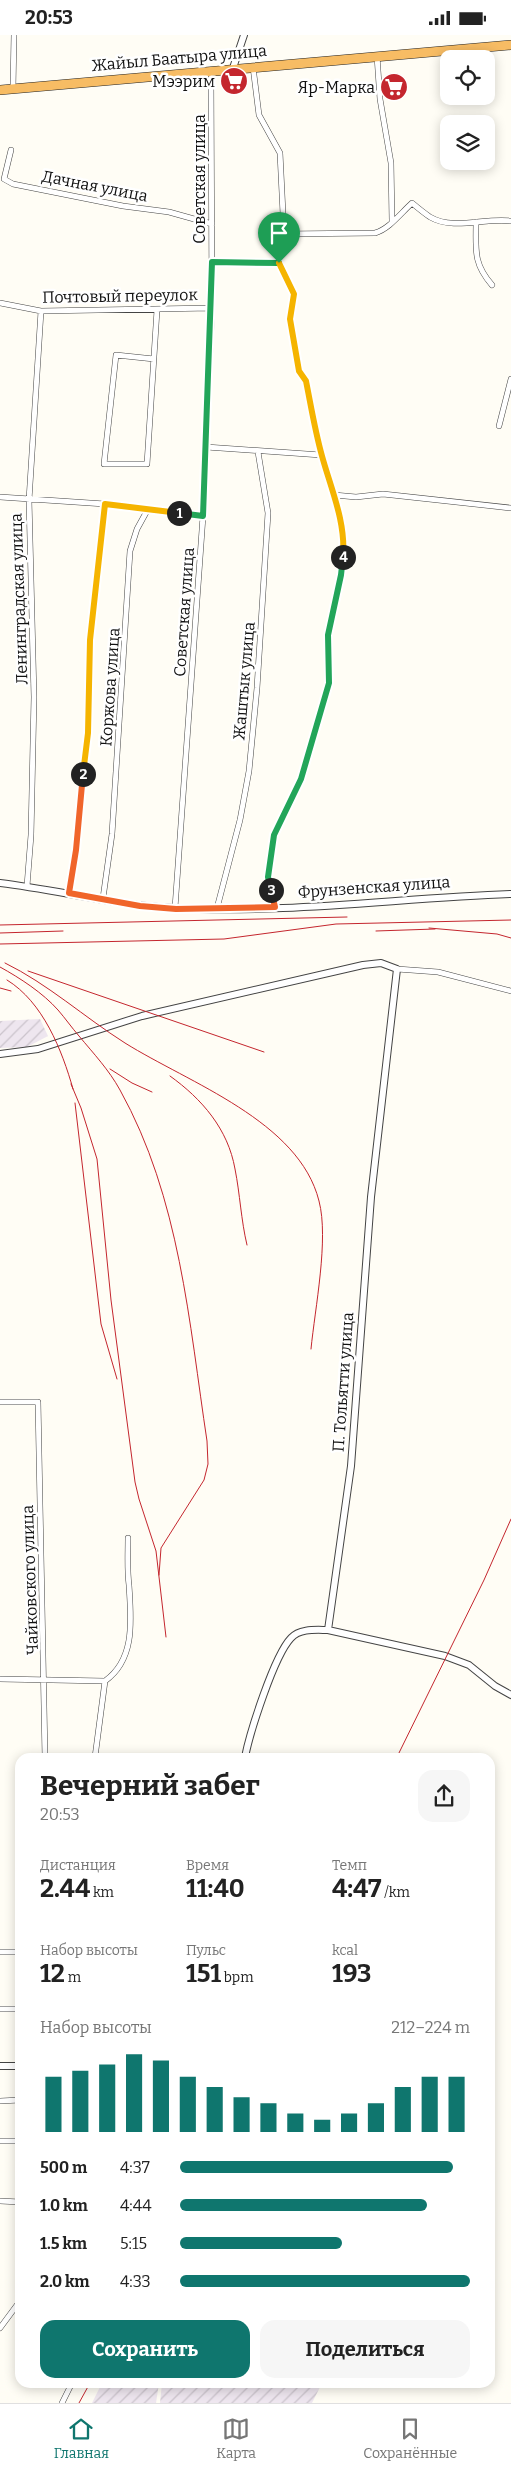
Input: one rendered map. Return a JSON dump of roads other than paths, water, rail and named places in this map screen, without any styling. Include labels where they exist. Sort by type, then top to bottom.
[{"type":"highway","name":"Жайыл Баатыра улица","points":[[0,90],[211,74],[233,67],[377,60],[511,45]]},
{"type":"street","points":[[13,88],[14,35]]},
{"type":"street","points":[[233,67],[244,35]]},
{"type":"street","points":[[377,60],[380,99],[391,163],[392,221]]},
{"type":"street","points":[[253,66],[259,115],[280,153],[284,234],[280,244],[279,263],[294,294],[290,319],[299,371],[306,381],[321,455],[334,495],[344,540],[341,575],[328,635],[329,683],[301,779],[274,835],[268,877],[275,907]]},
{"type":"street","name":"Советская улица","points":[[176,909],[203,516],[212,308],[211,74]]},
{"type":"street","name":"Дачная улица","points":[[11,150],[4,179],[13,184],[123,206],[169,212],[212,224]]},
{"type":"street","points":[[284,234],[375,233],[386,230],[392,221],[412,203],[431,217],[444,222],[476,222],[488,219],[511,221]]},
{"type":"street","points":[[476,222],[476,250],[480,272],[492,285]]},
{"type":"street","points":[[212,262],[279,263]]},
{"type":"street","name":"Почтовый переулок","points":[[0,303],[41,311],[212,308]]},
{"type":"street","points":[[154,359],[116,355],[104,464],[147,464],[158,310]]},
{"type":"street","name":"Ленинградская улица","points":[[27,886],[31,835],[34,697],[28,500],[41,311]]},
{"type":"street","points":[[498,426],[511,379]]},
{"type":"street","points":[[206,447],[321,455]]},
{"type":"street","name":"Жаштык улица","points":[[217,908],[240,820],[249,771],[257,688],[268,513],[258,452]]},
{"type":"street","points":[[334,495],[356,497],[383,493],[511,508]]},
{"type":"street","points":[[0,497],[105,504],[203,516]]},
{"type":"street","points":[[69,893],[76,850],[88,733],[90,640],[105,504]]},
{"type":"street","name":"Коржова улица","points":[[103,898],[112,834],[130,551],[137,529],[148,509]]},
{"type":"street","name":"Фрунзенская улица","points":[[0,883],[103,898],[140,906],[176,909],[275,907],[511,894]]},
{"type":"street","points":[[0,1054],[38,1049],[142,1017],[362,965],[382,963],[397,969],[438,972],[511,991]]},
{"type":"street","name":"П. Тольятти улица","points":[[328,1630],[351,1466],[371,1197],[397,969]]},
{"type":"street","name":"Чайковского улица","points":[[0,1402],[38,1402],[46,1679],[45,1753]]},
{"type":"street","points":[[0,1679],[105,1681],[114,1674],[125,1660],[132,1614],[128,1538]]},
{"type":"street","points":[[246,1753],[275,1667],[291,1637],[301,1632],[328,1630],[445,1656],[469,1665],[495,1686],[511,1695]]},
{"type":"street","points":[[96,1753],[105,1681]]},
{"type":"street","points":[[0,1952],[15,1952]]},
{"type":"street","points":[[0,2009],[15,2009]]},
{"type":"street","points":[[0,2066],[15,2066]]},
{"type":"street","points":[[0,2101],[15,2101]]},
{"type":"street","points":[[0,2141],[15,2141]]},
{"type":"street","points":[[0,2201],[15,2202]]},
{"type":"street","points":[[0,2328],[15,2308]]},
{"type":"street","points":[[62,2403],[70,2388]]},
{"type":"railway","points":[[0,925],[347,917]]},
{"type":"railway","points":[[0,944],[224,939],[336,924],[511,920]]},
{"type":"railway","points":[[429,928],[497,934],[511,938]]},
{"type":"railway","points":[[376,931],[435,929]]},
{"type":"railway","points":[[0,933],[63,931]]},
{"type":"railway","points":[[5,963],[21,971],[125,1043],[238,1107],[266,1126],[289,1148],[308,1173],[319,1201],[322,1217],[322,1254],[311,1349]]},
{"type":"railway","points":[[0,967],[31,986],[52,1004],[111,1076],[140,1131],[169,1217],[187,1306],[207,1441],[208,1464],[204,1480],[161,1548],[159,1575]]},
{"type":"railway","points":[[28,971],[264,1052]]},
{"type":"railway","points":[[7,980],[20,989],[41,1014],[57,1043],[73,1089]]},
{"type":"railway","points":[[0,988],[11,991]]},
{"type":"railway","points":[[110,1069],[132,1083],[152,1092]]},
{"type":"railway","points":[[170,1076],[193,1095],[212,1116],[232,1154],[247,1245]]},
{"type":"railway","points":[[71,1084],[81,1108],[97,1159],[111,1300],[135,1482],[156,1551],[166,1637]]},
{"type":"railway","points":[[75,1103],[101,1324],[117,1379]]},
{"type":"railway","points":[[399,1753],[484,1580],[511,1519]]},
{"type":"railway","points":[[79,2403],[87,2388]]},
{"type":"place","name":"Мээрим","points":[[234,81]]},
{"type":"place","name":"Яр-Марка","points":[[394,87]]}]
